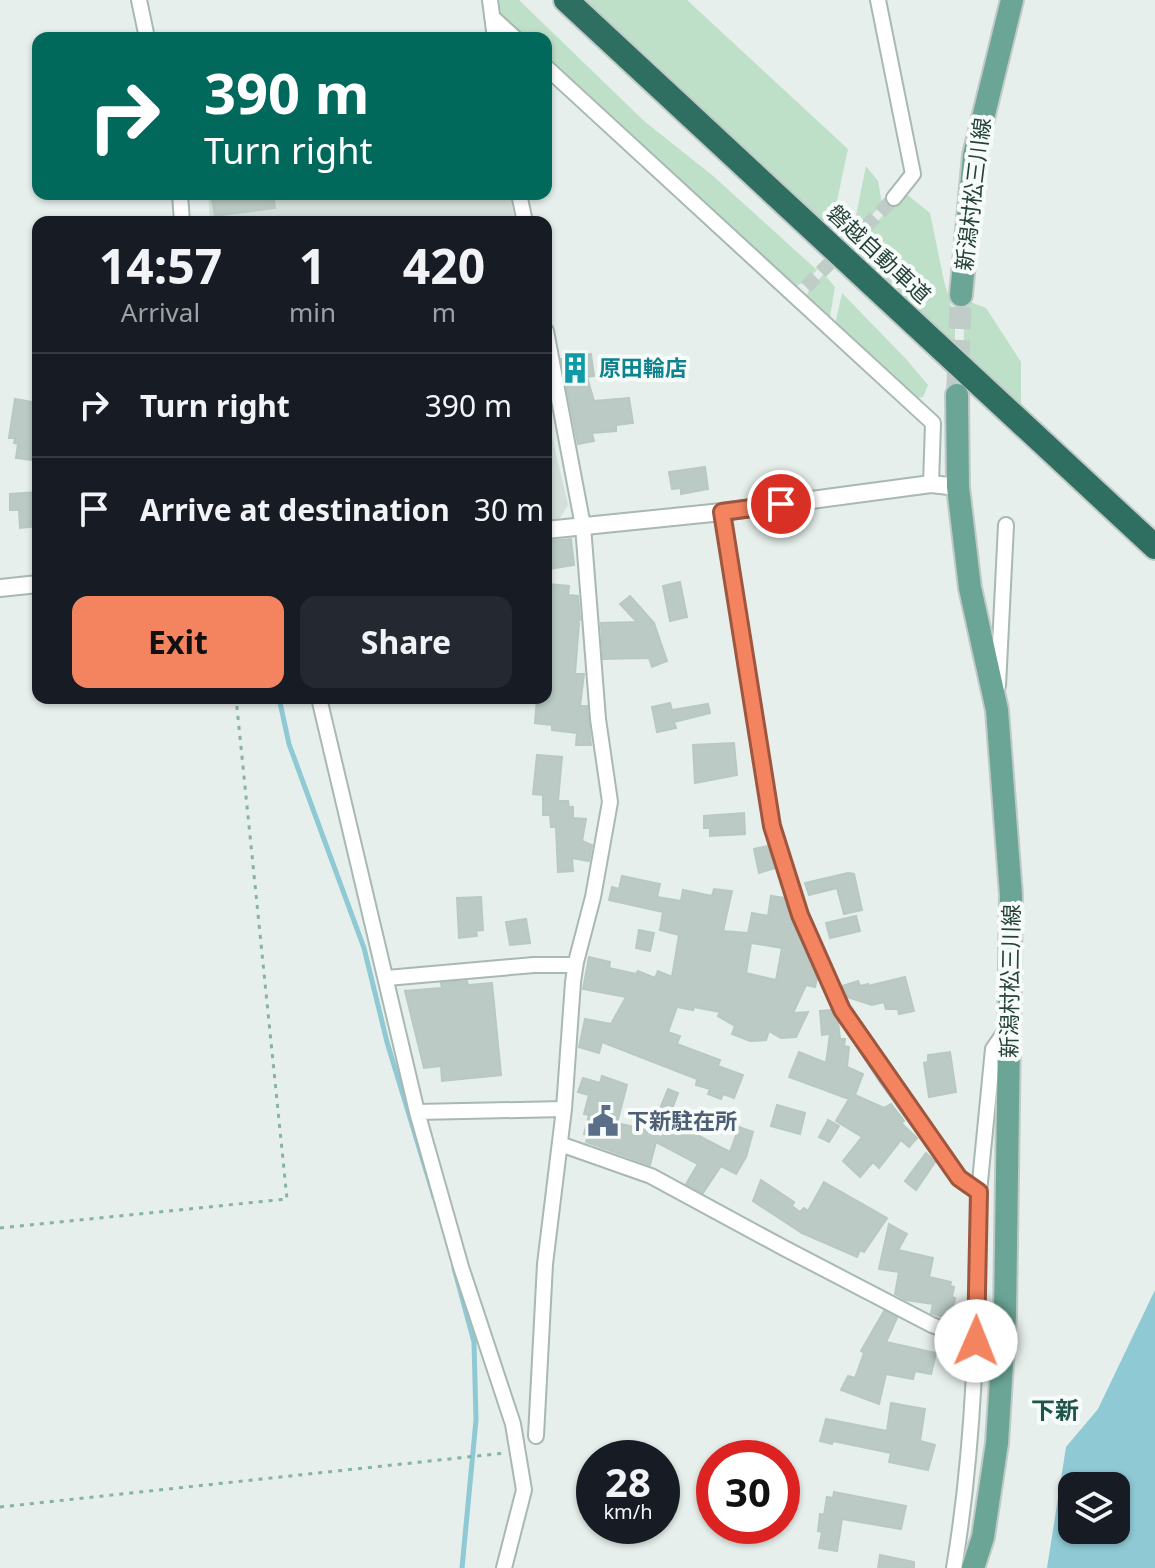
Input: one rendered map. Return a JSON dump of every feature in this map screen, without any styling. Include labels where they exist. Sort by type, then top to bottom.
[{"type":"highway","name":"磐越自動車道","points":[[566,0],[1155,547]]},
{"type":"main road","name":"新潟村松三川線","points":[[961,295],[974,155],[1012,0]]},
{"type":"main road","name":"新潟村松三川線","points":[[957,395],[958,487],[970,588],[997,710],[1011,895],[1007,1254],[998,1429],[983,1537],[973,1568]]},
{"type":"street","points":[[139,0],[146,32]]},
{"type":"street","points":[[490,0],[494,32]]},
{"type":"street","points":[[878,0],[913,174],[894,198]]},
{"type":"street","points":[[492,17],[508,32]]},
{"type":"street","points":[[552,72],[802,292],[933,423],[931,484]]},
{"type":"street","points":[[536,1436],[545,1264],[564,1109],[575,965],[593,897],[610,802],[598,719],[583,526],[552,363]]},
{"type":"street","points":[[552,529],[722,512],[931,484],[958,487]]},
{"type":"street","points":[[722,512],[772,826],[800,915],[842,1010],[959,1178],[979,1192]]},
{"type":"street","points":[[997,710],[1006,525]]},
{"type":"street","points":[[0,588],[32,585]]},
{"type":"street","points":[[320,704],[417,1112],[461,1267],[513,1424],[524,1490],[504,1568]]},
{"type":"street","points":[[387,978],[534,965],[575,965]]},
{"type":"street","points":[[954,1568],[966,1497],[976,1341],[979,1192],[993,1049],[1009,1026]]},
{"type":"street","points":[[417,1112],[564,1109]]},
{"type":"street","points":[[560,1144],[651,1176],[932,1325],[976,1341]]},
{"type":"path","points":[[0,1228],[287,1199],[237,704]]},
{"type":"path","points":[[0,1507],[517,1452]]},
{"type":"shaded area","points":[[208,200],[511,200],[514,216],[210,216]]},
{"type":"shaded area","points":[[552,436],[568,505],[559,520],[552,521]]},
{"type":"green space","points":[[495,0],[519,0],[644,121],[712,175],[817,270],[793,288],[552,67],[552,32],[516,32],[496,13]]},
{"type":"green space","points":[[585,0],[687,0],[848,149],[831,229]]},
{"type":"green space","points":[[866,166],[878,181],[882,204],[856,232],[853,230]]},
{"type":"green space","points":[[905,193],[930,213],[955,320],[955,353],[881,281],[879,272],[883,263],[861,238]]},
{"type":"green space","points":[[824,274],[835,287],[830,317],[823,316],[805,299],[810,288]]},
{"type":"green space","points":[[842,293],[928,385],[923,397],[912,399],[835,325]]},
{"type":"green space","points":[[965,300],[986,308],[1021,362],[1021,416],[963,357]]},
{"type":"water","points":[[1155,1290],[1155,1568],[1047,1568],[1058,1498],[1058,1544],[1130,1544],[1130,1472],[1062,1472],[1066,1447],[1098,1409]]},
{"type":"building","points":[[212,200],[274,200],[275,208],[215,216]]},
{"type":"building","points":[[591,354],[594,376],[587,377],[594,401],[629,398],[633,423],[616,425],[616,431],[592,433],[594,441],[578,444],[561,359]]},
{"type":"building","points":[[15,399],[32,402],[31,460],[16,458],[18,444],[14,443],[15,438],[9,438]]},
{"type":"building","points":[[705,467],[708,489],[681,494],[681,488],[672,489],[669,472]]},
{"type":"building","points":[[32,492],[32,527],[20,528],[19,510],[10,510],[10,494]]},
{"type":"building","points":[[571,539],[574,565],[552,569],[552,541]]},
{"type":"building","points":[[680,582],[687,617],[670,621],[663,586]]},
{"type":"building","points":[[552,584],[569,586],[568,595],[578,596],[580,620],[575,623],[579,623],[575,674],[584,674],[580,706],[587,706],[591,745],[576,745],[577,733],[552,730],[552,725],[535,723],[537,704],[552,704]]},
{"type":"building","points":[[630,596],[654,623],[667,661],[652,667],[649,658],[603,659],[601,623],[637,622],[620,604]]},
{"type":"building","points":[[670,703],[672,710],[708,704],[710,713],[674,722],[676,728],[657,732],[652,707]]},
{"type":"building","points":[[734,743],[737,775],[695,783],[693,745]]},
{"type":"building","points":[[537,755],[562,757],[558,801],[568,801],[569,807],[573,807],[573,818],[586,819],[582,841],[592,845],[589,861],[572,858],[573,871],[558,872],[556,827],[551,827],[550,815],[543,815],[543,795],[533,794]]},
{"type":"building","points":[[744,813],[745,834],[710,836],[710,828],[704,828],[704,816]]},
{"type":"building","points":[[768,846],[775,868],[759,873],[754,849]]},
{"type":"building","points":[[854,874],[862,910],[844,914],[837,888],[809,895],[805,883]]},
{"type":"building","points":[[622,876],[660,884],[657,897],[681,901],[683,890],[712,896],[714,889],[732,891],[723,931],[748,933],[752,913],[768,916],[771,896],[784,898],[817,978],[815,987],[806,985],[793,1013],[808,1012],[796,1037],[781,1038],[769,1031],[766,1040],[750,1041],[732,1034],[735,1026],[718,1016],[720,1012],[694,1007],[693,1010],[677,1007],[668,1032],[680,1036],[677,1044],[720,1060],[718,1066],[743,1075],[734,1098],[723,1094],[721,1099],[708,1094],[710,1089],[696,1085],[697,1079],[602,1042],[599,1053],[579,1047],[585,1019],[611,1024],[626,997],[583,989],[589,957],[610,962],[609,968],[636,974],[638,971],[655,978],[658,971],[672,977],[679,935],[660,930],[663,912],[609,900],[612,887],[619,889]],"holes":[[[751,943],[782,948],[776,980],[746,973]]]},
{"type":"building","points":[[481,897],[483,930],[476,931],[477,936],[459,938],[457,898]]},
{"type":"building","points":[[856,916],[860,931],[830,938],[826,923]]},
{"type":"building","points":[[526,919],[530,943],[510,945],[506,922]]},
{"type":"building","points":[[639,930],[654,933],[650,951],[636,948]]},
{"type":"building","points":[[905,977],[914,1011],[899,1014],[898,1009],[886,1009],[884,1002],[872,1005],[847,997],[842,986],[858,981],[860,986],[868,986]]},
{"type":"building","points":[[467,981],[468,985],[492,983],[501,1075],[442,1081],[441,1066],[424,1068],[405,991],[442,988],[441,983]]},
{"type":"building","points":[[831,1010],[838,1022],[840,1039],[845,1039],[844,1046],[849,1047],[847,1067],[863,1074],[855,1095],[884,1108],[891,1104],[904,1121],[901,1123],[917,1138],[909,1147],[901,1140],[879,1168],[873,1162],[860,1177],[843,1161],[862,1137],[836,1121],[849,1099],[789,1077],[799,1052],[826,1063],[830,1034],[822,1035],[820,1011]]},
{"type":"building","points":[[950,1052],[956,1092],[929,1097],[924,1063],[928,1062],[928,1055]]},
{"type":"building","points":[[602,1076],[627,1085],[617,1123],[651,1131],[668,1089],[678,1093],[668,1120],[730,1152],[739,1127],[753,1132],[746,1157],[736,1174],[721,1166],[703,1193],[686,1184],[698,1164],[656,1142],[650,1165],[586,1142],[588,1135],[584,1134],[589,1115],[584,1114],[589,1095],[578,1092],[583,1078],[600,1083]]},
{"type":"building","points":[[777,1105],[805,1113],[800,1134],[771,1126]]},
{"type":"building","points":[[828,1120],[839,1126],[829,1142],[819,1137]]},
{"type":"building","points":[[926,1153],[935,1162],[916,1190],[905,1181]]},
{"type":"building","points":[[761,1180],[794,1202],[792,1206],[800,1212],[804,1208],[808,1211],[824,1182],[887,1218],[864,1252],[860,1250],[857,1257],[802,1233],[753,1201]]},
{"type":"building","points":[[889,1224],[907,1234],[898,1250],[933,1258],[929,1277],[951,1282],[950,1286],[954,1287],[952,1297],[955,1298],[951,1320],[931,1313],[933,1304],[906,1300],[895,1294],[899,1272],[879,1269]]},
{"type":"building","points":[[884,1311],[897,1318],[886,1342],[936,1353],[931,1374],[915,1371],[913,1379],[886,1374],[879,1404],[841,1390],[848,1376],[855,1378],[864,1353],[861,1351]]},
{"type":"building","points":[[891,1403],[925,1409],[920,1441],[935,1445],[928,1470],[889,1462],[891,1453],[820,1441],[826,1419],[887,1431]]},
{"type":"building","points":[[834,1492],[906,1506],[901,1529],[842,1519],[837,1551],[819,1548],[822,1532],[818,1531],[820,1514],[824,1515],[827,1497],[833,1498]]},
{"type":"building","points":[[880,1555],[914,1562],[914,1568],[878,1568]]},
{"type":"waterway","points":[[280,704],[289,744],[364,948],[387,1042],[434,1197]]},
{"type":"waterway","points":[[454,1268],[474,1342],[476,1420],[462,1568]]},
{"type":"tunnel","points":[[806,287],[894,198]]},
{"type":"tunnel","points":[[957,395],[961,295]]},
{"type":"place","name":"原田輪店","points":[[575,368]]},
{"type":"place","name":"下新駐在所","points":[[603,1121]]},
{"type":"district","name":"下新","points":[[1055,1411]]},
{"type":"route","points":[[781,504],[722,512],[772,826],[800,915],[842,1010],[959,1178],[979,1192],[976,1341]]}]
